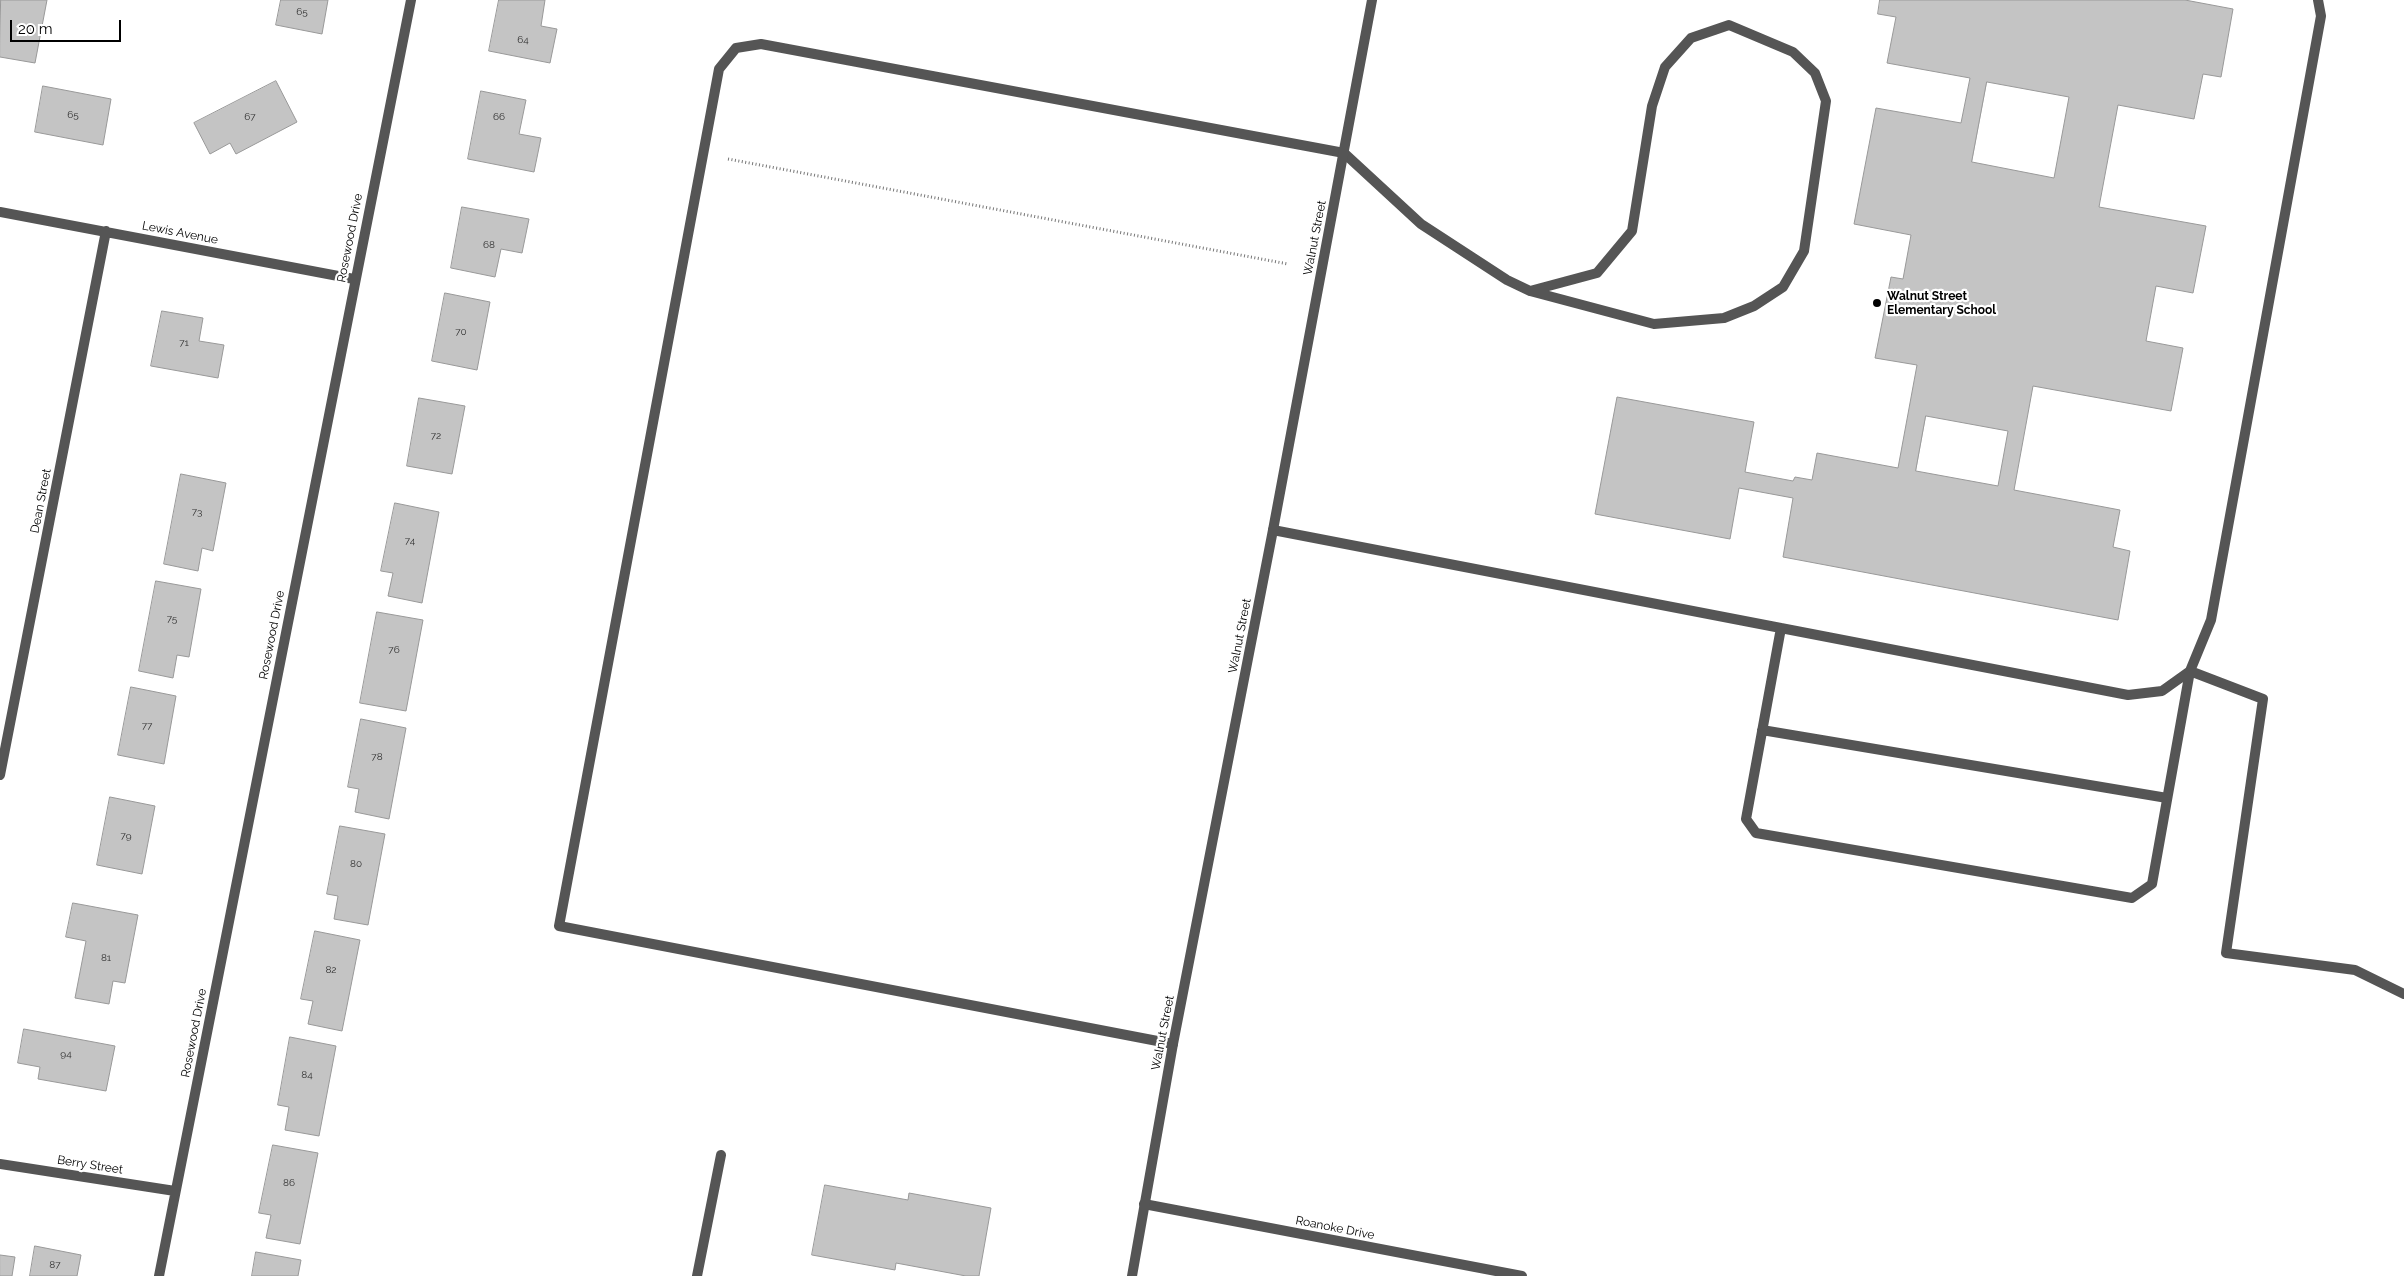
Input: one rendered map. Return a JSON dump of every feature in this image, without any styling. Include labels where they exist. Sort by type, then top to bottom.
[{"type":"street","name":"Rosewood Drive","points":[[159,1276],[354,279],[411,0]]},
{"type":"street","name":"Walnut Street","points":[[1132,1276],[1173,1044],[1273,530],[1372,0]]},
{"type":"street","points":[[1781,628],[1746,819],[1756,833],[2132,898],[2152,884],[2190,671],[2211,620],[2321,16],[2318,0]]},
{"type":"street","points":[[1173,1044],[559,926],[719,69],[736,48],[761,44],[1344,153],[1421,224],[1507,280],[1530,292],[1654,324],[1724,318],[1754,306],[1783,287],[1804,251],[1826,101],[1815,73],[1793,52],[1729,25],[1691,38],[1665,67],[1652,106],[1632,230],[1597,273],[1530,292]]},
{"type":"street","name":"Lewis Avenue","points":[[0,212],[354,279]]},
{"type":"street","name":"Dean Street","points":[[0,776],[106,231]]},
{"type":"street","points":[[1273,530],[2128,695],[2162,691],[2190,671]]},
{"type":"street","points":[[2190,671],[2263,699],[2226,953],[2355,970],[2404,994]]},
{"type":"street","points":[[1762,730],[2167,798]]},
{"type":"street","points":[[697,1276],[721,1155]]},
{"type":"street","name":"Berry Street","points":[[0,1164],[175,1191]]},
{"type":"street","name":"Roanoke Drive","points":[[1144,1204],[1522,1276]]},
{"type":"path","points":[[703,155],[1288,264]]},
{"type":"building","points":[[1,0],[47,0],[35,63],[0,57]]},
{"type":"building","points":[[281,0],[328,0],[322,34],[276,25]]},
{"type":"building","points":[[499,0],[545,0],[541,26],[557,29],[550,63],[489,51]]},
{"type":"building","points":[[1880,0],[2185,0],[2233,9],[2221,77],[2203,74],[2194,119],[2118,105],[2099,207],[2206,226],[2193,293],[2156,286],[2146,341],[2183,348],[2171,411],[2033,386],[2014,490],[2120,510],[2113,547],[2130,551],[2118,620],[1783,557],[1793,498],[1739,488],[1730,539],[1595,514],[1617,397],[1754,422],[1745,472],[1793,481],[1795,477],[1812,480],[1817,453],[1898,468],[1917,365],[1875,358],[1891,277],[1903,279],[1911,235],[1854,224],[1876,108],[1961,123],[1970,78],[1887,63],[1896,17],[1878,14]],"holes":[[[1987,82],[2069,97],[2054,178],[1972,162]],[[1926,416],[2008,431],[1998,486],[1916,471]]]},
{"type":"building","points":[[276,81],[297,122],[236,154],[230,143],[210,154],[194,123]]},
{"type":"building","points":[[43,86],[111,99],[103,145],[35,132]]},
{"type":"building","points":[[481,91],[526,100],[519,134],[541,138],[534,172],[468,159]]},
{"type":"building","points":[[462,207],[529,219],[522,253],[501,249],[495,277],[451,268]]},
{"type":"building","points":[[445,293],[490,302],[477,370],[432,361]]},
{"type":"building","points":[[162,311],[203,318],[199,341],[224,345],[218,378],[151,366]]},
{"type":"building","points":[[419,398],[465,406],[452,474],[407,466]]},
{"type":"building","points":[[181,474],[226,483],[213,551],[202,548],[198,571],[164,564]]},
{"type":"building","points":[[395,503],[439,512],[422,603],[388,596],[393,573],[381,571]]},
{"type":"building","points":[[156,581],[201,589],[189,657],[177,655],[173,678],[139,671]]},
{"type":"building","points":[[377,612],[423,620],[406,711],[360,703]]},
{"type":"building","points":[[131,687],[176,696],[164,764],[118,755]]},
{"type":"building","points":[[361,719],[406,728],[389,819],[355,812],[359,789],[348,787]]},
{"type":"building","points":[[110,797],[155,806],[142,874],[97,865]]},
{"type":"building","points":[[340,826],[385,834],[368,925],[334,919],[338,896],[327,894]]},
{"type":"building","points":[[73,903],[138,915],[125,983],[113,981],[109,1004],[75,998],[86,941],[66,937]]},
{"type":"building","points":[[315,931],[360,940],[342,1031],[308,1024],[313,1001],[301,999]]},
{"type":"building","points":[[24,1029],[115,1046],[106,1091],[38,1079],[40,1067],[18,1063]]},
{"type":"building","points":[[290,1037],[336,1046],[319,1136],[285,1130],[289,1107],[278,1105]]},
{"type":"building","points":[[273,1145],[318,1153],[300,1244],[266,1238],[271,1215],[259,1213]]},
{"type":"building","points":[[825,1185],[908,1200],[909,1193],[991,1208],[979,1276],[966,1276],[896,1263],[895,1270],[812,1255]]},
{"type":"building","points":[[35,1246],[81,1255],[77,1276],[30,1276]]},
{"type":"building","points":[[256,1252],[301,1260],[298,1276],[252,1276]]},
{"type":"building","points":[[0,1255],[15,1257],[12,1276],[0,1276]]},
{"type":"place","name":"Walnut Street Elementary School","points":[[1877,303]]}]
